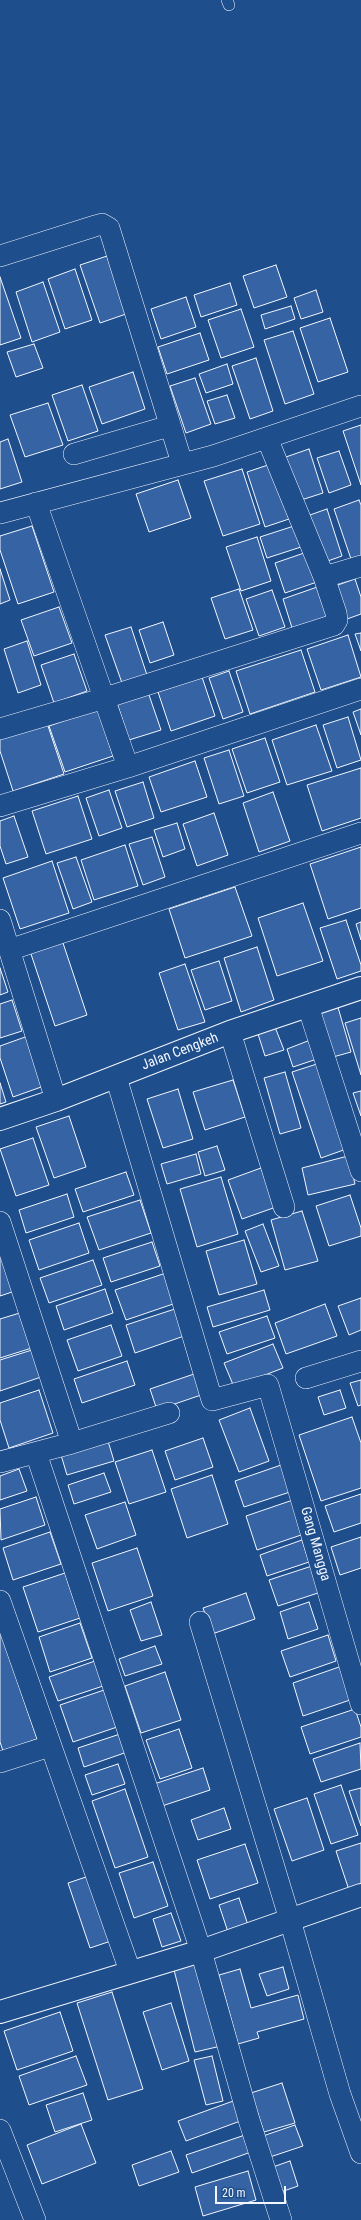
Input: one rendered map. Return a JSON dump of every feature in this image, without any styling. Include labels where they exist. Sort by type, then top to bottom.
[{"type":"street","points":[[0,256],[95,226],[106,225],[111,233],[169,426],[182,463]]},
{"type":"street","points":[[0,513],[182,463],[213,456],[361,406]]},
{"type":"street","points":[[74,454],[169,426]]},
{"type":"street","points":[[0,729],[105,698],[330,627],[336,622],[336,617],[324,577],[267,438]]},
{"type":"street","points":[[36,503],[128,767]]},
{"type":"street","points":[[324,577],[361,566]]},
{"type":"street","points":[[0,806],[128,767],[361,689]]},
{"type":"street","points":[[9,950],[361,833]]},
{"type":"street","points":[[0,920],[56,1100]]},
{"type":"street","name":"Jalan Cengkeh","points":[[0,1119],[56,1100],[230,1032],[361,988]]},
{"type":"street","points":[[308,1006],[361,1171]]},
{"type":"street","points":[[230,1032],[284,1207]]},
{"type":"street","name":"Gang Mangga","points":[[116,1077],[212,1400],[268,1385],[361,1704]]},
{"type":"street","points":[[0,1222],[72,1443]]},
{"type":"street","points":[[306,1378],[361,1361]]},
{"type":"street","points":[[0,1462],[72,1443],[169,1413]]},
{"type":"street","points":[[36,1453],[201,1951],[249,2120],[281,2220]]},
{"type":"street","points":[[0,1601],[130,1971]]},
{"type":"street","points":[[200,1622],[290,1920],[340,2094],[361,2153]]},
{"type":"street","points":[[0,1762],[50,1746]]},
{"type":"street","points":[[0,2012],[130,1971],[201,1951],[361,1895]]},
{"type":"street","points":[[0,2130],[35,2220]]},
{"type":"building","points":[[107,256],[126,314],[100,323],[80,265]]},
{"type":"building","points":[[276,265],[287,297],[254,308],[243,276]]},
{"type":"building","points":[[75,269],[92,320],[65,329],[48,279]]},
{"type":"building","points":[[0,277],[21,338],[0,345]]},
{"type":"building","points":[[43,282],[60,332],[32,342],[16,292]]},
{"type":"building","points":[[230,283],[237,305],[201,317],[194,295]]},
{"type":"building","points":[[316,290],[323,312],[301,319],[294,298]]},
{"type":"building","points":[[186,297],[196,327],[161,339],[151,309]]},
{"type":"building","points":[[291,306],[295,319],[265,329],[261,315]]},
{"type":"building","points":[[241,309],[254,347],[221,358],[208,320]]},
{"type":"building","points":[[330,318],[348,372],[318,382],[300,328]]},
{"type":"building","points":[[293,331],[314,394],[285,404],[264,340]]},
{"type":"building","points":[[200,333],[209,360],[167,374],[158,347]]},
{"type":"building","points":[[34,344],[43,368],[16,377],[7,352]]},
{"type":"building","points":[[256,358],[273,411],[250,419],[232,366]]},
{"type":"building","points":[[227,364],[233,384],[206,393],[199,374]]},
{"type":"building","points":[[133,372],[145,409],[102,424],[89,387]]},
{"type":"building","points":[[195,378],[211,424],[186,433],[170,386]]},
{"type":"building","points":[[82,385],[98,431],[68,441],[52,395]]},
{"type":"building","points":[[227,395],[235,418],[215,424],[207,401]]},
{"type":"building","points":[[48,403],[63,445],[25,457],[10,415]]},
{"type":"building","points":[[361,425],[361,485],[343,431]]},
{"type":"building","points":[[8,439],[22,482],[0,489],[0,442]]},
{"type":"building","points":[[309,449],[323,493],[298,501],[283,458]]},
{"type":"building","points":[[339,451],[351,485],[329,493],[317,458]]},
{"type":"building","points":[[271,464],[289,519],[265,527],[247,472]]},
{"type":"building","points":[[242,469],[260,524],[223,536],[204,481]]},
{"type":"building","points":[[178,480],[191,518],[149,532],[136,494]]},
{"type":"building","points":[[359,500],[361,505],[361,559],[352,562],[334,509]]},
{"type":"building","points":[[327,509],[342,556],[322,563],[307,516]]},
{"type":"building","points":[[32,526],[54,592],[18,604],[0,550],[0,536]]},
{"type":"building","points":[[294,526],[301,547],[267,558],[260,537]]},
{"type":"building","points":[[257,537],[271,581],[241,591],[226,547]]},
{"type":"building","points":[[307,552],[317,582],[285,593],[275,563]]},
{"type":"building","points":[[0,569],[10,600],[0,604]]},
{"type":"building","points":[[355,579],[361,597],[361,614],[347,619],[335,586]]},
{"type":"building","points":[[323,585],[334,617],[293,631],[283,599]]},
{"type":"building","points":[[239,589],[253,630],[225,639],[211,598]]},
{"type":"building","points":[[272,590],[285,627],[259,636],[246,599]]},
{"type":"building","points":[[59,607],[72,643],[34,656],[21,620]]},
{"type":"building","points":[[163,622],[174,655],[150,663],[139,630]]},
{"type":"building","points":[[131,627],[147,675],[122,683],[105,635]]},
{"type":"building","points":[[361,633],[361,651],[355,634]]},
{"type":"building","points":[[348,635],[361,677],[321,690],[307,649]]},
{"type":"building","points":[[27,641],[41,685],[18,693],[4,649]]},
{"type":"building","points":[[301,650],[315,692],[250,714],[236,671]]},
{"type":"building","points":[[74,654],[87,691],[54,703],[41,665]]},
{"type":"building","points":[[229,671],[243,712],[223,719],[209,678]]},
{"type":"building","points":[[202,677],[215,716],[171,731],[158,692]]},
{"type":"building","points":[[148,692],[161,730],[129,740],[117,703]]},
{"type":"building","points":[[98,709],[113,756],[65,772],[49,726]]},
{"type":"building","points":[[361,709],[361,735],[353,712]]},
{"type":"building","points":[[348,717],[361,760],[337,768],[323,725]]},
{"type":"building","points":[[47,723],[64,774],[13,791],[0,751],[0,739]]},
{"type":"building","points":[[316,725],[332,771],[287,785],[272,740]]},
{"type":"building","points":[[265,738],[280,782],[247,793],[232,749]]},
{"type":"building","points":[[229,750],[244,796],[219,804],[204,758]]},
{"type":"building","points":[[195,761],[207,797],[161,812],[149,777]]},
{"type":"building","points":[[361,768],[361,818],[322,831],[307,785]]},
{"type":"building","points":[[143,782],[154,818],[127,827],[115,791]]},
{"type":"building","points":[[109,790],[122,828],[99,836],[86,798]]},
{"type":"building","points":[[273,792],[290,841],[259,852],[243,803]]},
{"type":"building","points":[[78,796],[92,839],[46,854],[32,811]]},
{"type":"building","points":[[214,813],[228,855],[197,866],[183,824]]},
{"type":"building","points":[[14,816],[28,857],[6,864],[0,846],[0,821]]},
{"type":"building","points":[[177,823],[185,849],[163,857],[154,830]]},
{"type":"building","points":[[152,837],[165,877],[143,885],[129,844]]},
{"type":"building","points":[[125,845],[138,886],[94,900],[81,860]]},
{"type":"building","points":[[361,847],[361,908],[328,919],[310,864]]},
{"type":"building","points":[[76,857],[92,902],[73,909],[57,863]]},
{"type":"building","points":[[52,861],[69,913],[20,929],[3,878]]},
{"type":"building","points":[[235,887],[252,936],[185,958],[169,909]]},
{"type":"building","points":[[303,903],[323,961],[277,976],[258,918]]},
{"type":"building","points":[[346,920],[361,965],[361,971],[337,979],[320,928]]},
{"type":"building","points":[[361,922],[361,940],[356,924]]},
{"type":"building","points":[[62,940],[87,1015],[55,1026],[30,951]]},
{"type":"building","points":[[257,947],[274,1000],[241,1012],[224,958]]},
{"type":"building","points":[[219,961],[232,1001],[205,1010],[191,970]]},
{"type":"building","points":[[185,964],[205,1022],[178,1030],[159,973]]},
{"type":"building","points":[[0,968],[8,992],[0,995]]},
{"type":"building","points":[[12,1000],[22,1031],[0,1038],[0,1004]]},
{"type":"building","points":[[337,1004],[351,1052],[333,1057],[319,1010]]},
{"type":"building","points":[[361,1018],[361,1075],[345,1023]]},
{"type":"building","points":[[275,1027],[284,1050],[265,1056],[258,1034]]},
{"type":"building","points":[[28,1036],[44,1086],[13,1097],[0,1058],[0,1046]]},
{"type":"building","points":[[313,1039],[320,1058],[293,1067],[287,1049]]},
{"type":"building","points":[[323,1062],[352,1147],[321,1158],[292,1072]]},
{"type":"building","points":[[285,1072],[301,1128],[280,1134],[264,1078]]},
{"type":"building","points":[[233,1080],[245,1117],[205,1130],[193,1092]]},
{"type":"building","points":[[0,1083],[6,1102],[0,1104]]},
{"type":"building","points":[[178,1089],[193,1139],[163,1148],[147,1099]]},
{"type":"building","points":[[361,1091],[361,1116],[353,1093]]},
{"type":"building","points":[[69,1116],[86,1167],[54,1178],[36,1127]]},
{"type":"building","points":[[33,1138],[49,1185],[16,1196],[0,1149]]},
{"type":"building","points":[[217,1146],[225,1170],[205,1176],[198,1152]]},
{"type":"building","points":[[196,1154],[201,1174],[167,1184],[161,1164]]},
{"type":"building","points":[[348,1156],[355,1184],[308,1195],[302,1168]]},
{"type":"building","points":[[261,1168],[276,1207],[242,1219],[228,1180]]},
{"type":"building","points":[[126,1172],[134,1195],[83,1212],[75,1189]]},
{"type":"building","points":[[221,1177],[238,1234],[197,1247],[180,1189]]},
{"type":"building","points":[[67,1194],[74,1217],[26,1233],[19,1210]]},
{"type":"building","points":[[350,1195],[361,1228],[361,1236],[329,1246],[316,1206]]},
{"type":"building","points":[[140,1200],[151,1233],[99,1250],[87,1217]]},
{"type":"building","points":[[302,1211],[318,1261],[285,1270],[271,1220]]},
{"type":"building","points":[[79,1223],[89,1253],[39,1270],[29,1240]]},
{"type":"building","points":[[263,1224],[279,1266],[261,1272],[245,1231]]},
{"type":"building","points":[[244,1240],[257,1284],[219,1295],[206,1251]]},
{"type":"building","points":[[152,1242],[160,1266],[111,1282],[103,1258]]},
{"type":"building","points":[[6,1255],[18,1290],[0,1296],[0,1257]]},
{"type":"building","points":[[93,1260],[102,1285],[49,1303],[40,1278]]},
{"type":"building","points":[[169,1272],[179,1302],[126,1320],[115,1290]]},
{"type":"building","points":[[105,1289],[113,1313],[64,1330],[56,1306]]},
{"type":"building","points":[[264,1290],[270,1310],[213,1327],[207,1307]]},
{"type":"building","points":[[361,1298],[361,1330],[349,1335],[338,1306]]},
{"type":"building","points":[[325,1304],[337,1336],[286,1354],[275,1323]]},
{"type":"building","points":[[178,1308],[187,1335],[135,1353],[126,1325]]},
{"type":"building","points":[[23,1312],[35,1347],[0,1358],[0,1319]]},
{"type":"building","points":[[267,1316],[275,1338],[227,1354],[219,1332]]},
{"type":"building","points":[[111,1325],[122,1356],[78,1371],[67,1340]]},
{"type":"building","points":[[273,1344],[283,1368],[234,1387],[224,1363]]},
{"type":"building","points":[[32,1350],[41,1377],[0,1391],[0,1360]]},
{"type":"building","points":[[127,1361],[135,1385],[82,1403],[74,1379]]},
{"type":"building","points":[[197,1373],[204,1394],[157,1410],[150,1389]]},
{"type":"building","points":[[361,1380],[361,1405],[358,1406],[350,1383]]},
{"type":"building","points":[[39,1390],[53,1433],[9,1448],[0,1420],[0,1403]]},
{"type":"building","points":[[340,1390],[346,1408],[324,1415],[318,1397]]},
{"type":"building","points":[[250,1408],[269,1461],[239,1472],[219,1420]]},
{"type":"building","points":[[352,1417],[361,1443],[361,1488],[321,1501],[299,1435]]},
{"type":"building","points":[[203,1438],[213,1467],[175,1480],[165,1451]]},
{"type":"building","points":[[108,1441],[114,1461],[67,1475],[61,1455]]},
{"type":"building","points":[[152,1450],[166,1492],[129,1504],[115,1462]]},
{"type":"building","points":[[284,1464],[293,1491],[244,1507],[235,1481]]},
{"type":"building","points":[[19,1469],[27,1491],[0,1500],[0,1476]]},
{"type":"building","points":[[104,1473],[111,1492],[74,1504],[68,1485]]},
{"type":"building","points":[[212,1475],[228,1524],[187,1538],[171,1489]]},
{"type":"building","points":[[361,1494],[361,1523],[334,1532],[325,1506]]},
{"type":"building","points":[[36,1497],[45,1525],[1,1540],[0,1509]]},
{"type":"building","points":[[293,1500],[304,1534],[257,1550],[246,1516]]},
{"type":"building","points":[[125,1502],[136,1535],[97,1549],[85,1515]]},
{"type":"building","points":[[50,1532],[61,1564],[13,1580],[3,1548]]},
{"type":"building","points":[[361,1537],[361,1568],[340,1575],[331,1547]]},
{"type":"building","points":[[302,1540],[309,1562],[267,1576],[260,1555]]},
{"type":"building","points":[[137,1548],[153,1596],[108,1611],[92,1563]]},
{"type":"building","points":[[312,1566],[321,1592],[278,1606],[269,1580]]},
{"type":"building","points":[[65,1573],[80,1618],[38,1632],[23,1587]]},
{"type":"building","points":[[246,1593],[255,1619],[212,1634],[203,1608]]},
{"type":"building","points":[[151,1602],[162,1635],[141,1641],[130,1610]]},
{"type":"building","points":[[309,1602],[318,1629],[288,1639],[280,1612]]},
{"type":"building","points":[[80,1623],[92,1658],[50,1672],[39,1637]]},
{"type":"building","points":[[0,1630],[37,1739],[3,1751],[0,1742]]},
{"type":"building","points":[[328,1635],[336,1661],[290,1677],[281,1651]]},
{"type":"building","points":[[155,1646],[162,1664],[125,1676],[119,1659]]},
{"type":"building","points":[[95,1661],[103,1686],[58,1701],[49,1677]]},
{"type":"building","points":[[342,1666],[353,1699],[303,1716],[293,1683]]},
{"type":"building","points":[[165,1672],[181,1720],[141,1733],[125,1686]]},
{"type":"building","points":[[107,1689],[120,1726],[73,1742],[60,1705]]},
{"type":"building","points":[[355,1709],[361,1727],[361,1737],[310,1754],[301,1727]]},
{"type":"building","points":[[179,1729],[192,1768],[160,1779],[146,1740]]},
{"type":"building","points":[[123,1733],[130,1751],[84,1767],[78,1748]]},
{"type":"building","points":[[360,1743],[361,1769],[321,1782],[313,1759]]},
{"type":"building","points":[[118,1764],[125,1784],[92,1795],[85,1775]]},
{"type":"building","points":[[203,1768],[210,1790],[162,1806],[154,1784]]},
{"type":"building","points":[[341,1785],[358,1835],[331,1844],[314,1794]]},
{"type":"building","points":[[361,1788],[361,1826],[349,1791]]},
{"type":"building","points":[[125,1789],[148,1857],[115,1868],[92,1801]]},
{"type":"building","points":[[307,1798],[324,1850],[292,1861],[274,1809]]},
{"type":"building","points":[[224,1808],[231,1829],[198,1840],[191,1820]]},
{"type":"building","points":[[361,1843],[361,1886],[349,1890],[336,1851]]},
{"type":"building","points":[[245,1844],[258,1883],[210,1899],[197,1860]]},
{"type":"building","points":[[153,1862],[168,1906],[134,1918],[119,1873]]},
{"type":"building","points":[[89,1876],[111,1941],[90,1948],[68,1883]]},
{"type":"building","points":[[239,1898],[248,1925],[228,1932],[219,1905]]},
{"type":"building","points":[[171,1913],[181,1941],[162,1947],[153,1919]]},
{"type":"building","points":[[199,1963],[221,2046],[195,2052],[174,1970]]},
{"type":"building","points":[[283,1967],[289,1989],[267,1996],[259,1974]]},
{"type":"building","points":[[240,1969],[251,2008],[298,1995],[304,2019],[257,2032],[259,2038],[238,2044],[219,1975]]},
{"type":"building","points":[[112,1992],[143,2089],[108,2100],[77,2003]]},
{"type":"building","points":[[171,2003],[189,2061],[162,2070],[143,2012]]},
{"type":"building","points":[[60,2012],[73,2051],[17,2070],[4,2031]]},
{"type":"building","points":[[76,2056],[87,2085],[29,2105],[19,2076]]},
{"type":"building","points":[[212,2056],[223,2101],[206,2105],[194,2060]]},
{"type":"building","points":[[282,2083],[295,2123],[264,2132],[251,2093]]},
{"type":"building","points":[[83,2093],[92,2120],[55,2132],[46,2105]]},
{"type":"building","points":[[236,2100],[243,2120],[186,2141],[178,2121]]},
{"type":"building","points":[[81,2124],[96,2163],[42,2184],[27,2145]]},
{"type":"building","points":[[295,2125],[303,2146],[267,2158],[260,2137]]},
{"type":"building","points":[[245,2135],[251,2152],[192,2173],[186,2155]]},
{"type":"building","points":[[171,2151],[179,2172],[139,2186],[132,2165]]},
{"type":"building","points":[[290,2161],[298,2186],[278,2193],[270,2168]]},
{"type":"building","points":[[248,2171],[256,2200],[203,2216],[195,2187]]}]
